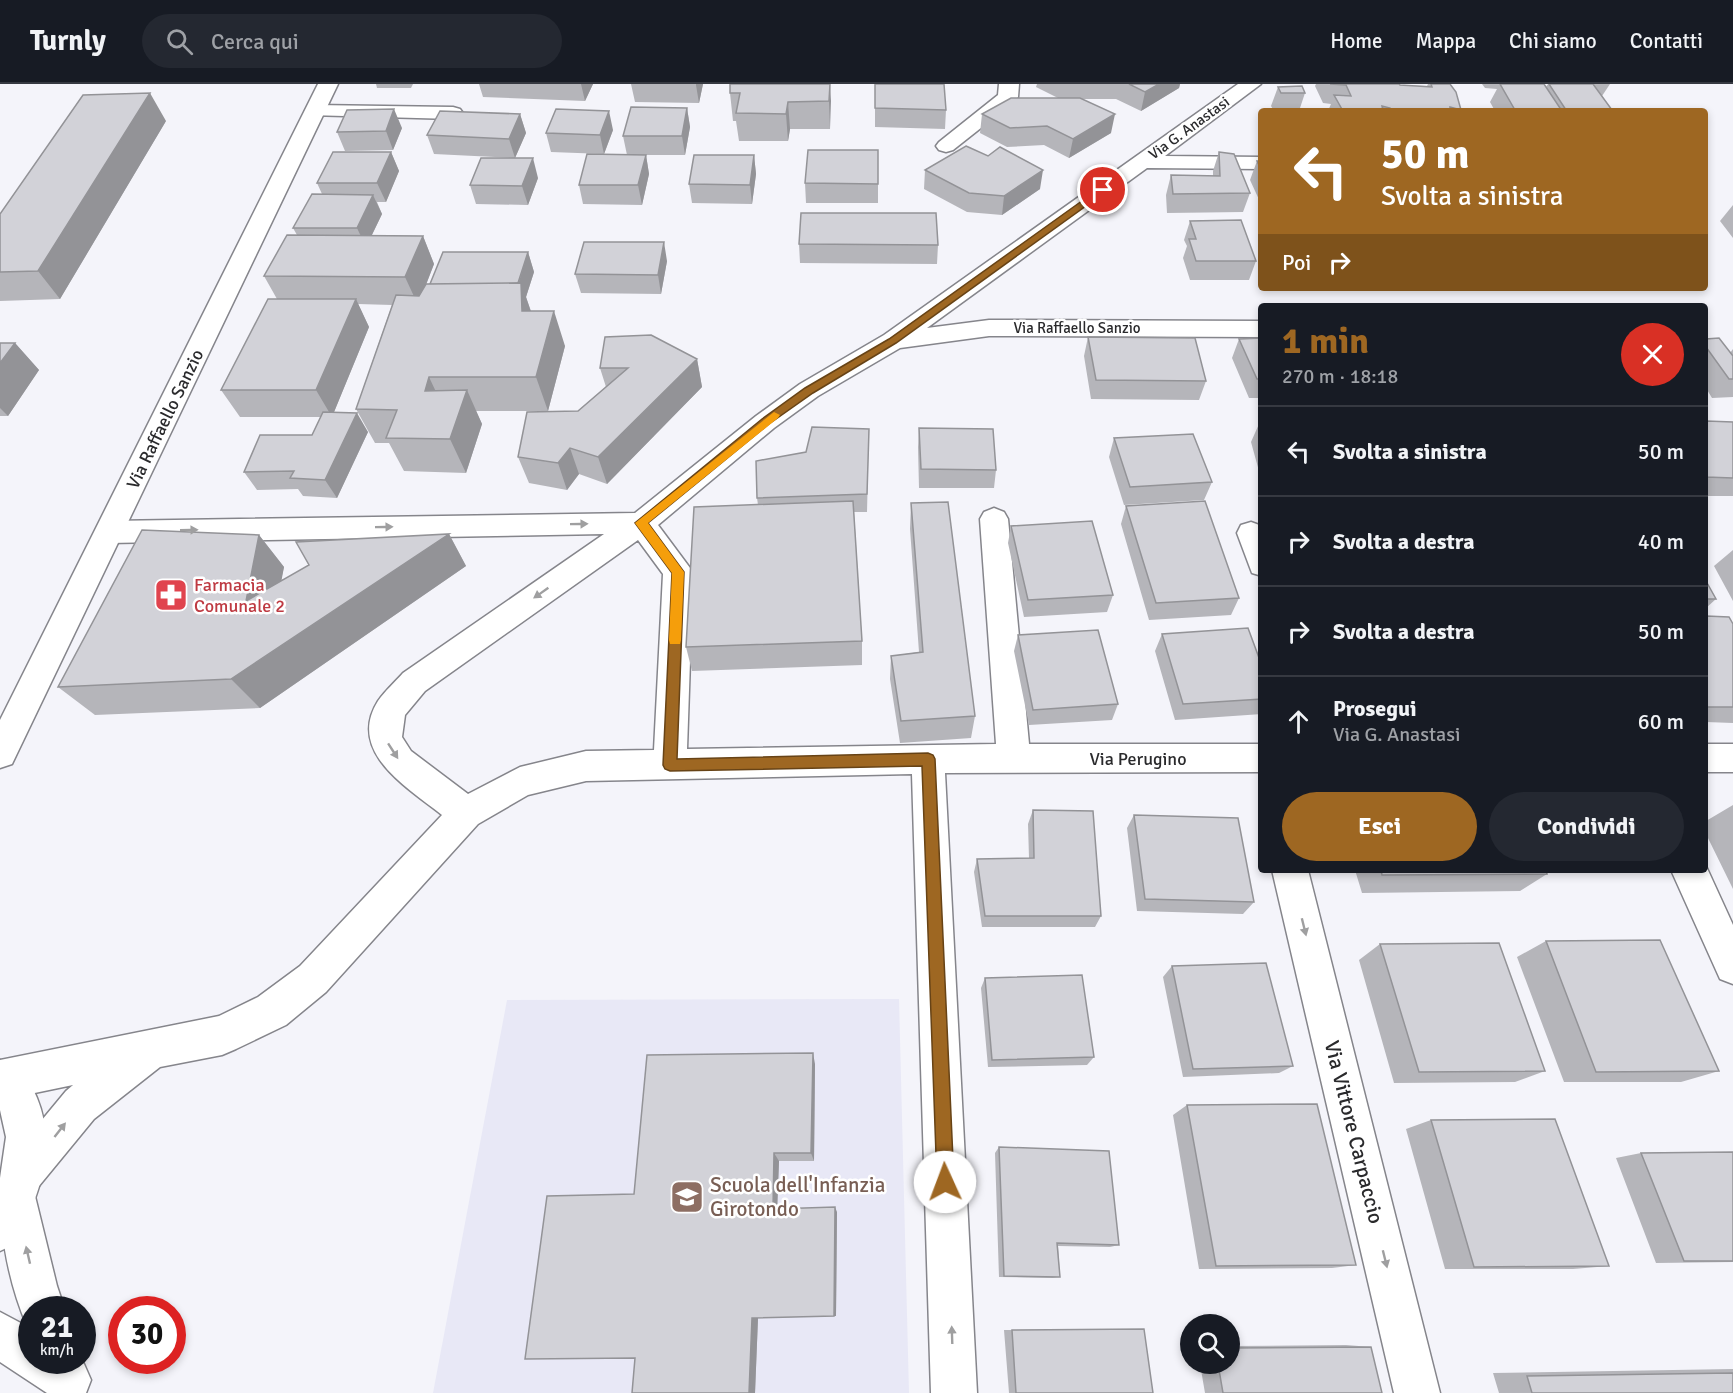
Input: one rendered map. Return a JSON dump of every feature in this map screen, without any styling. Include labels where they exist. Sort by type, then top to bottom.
[{"type":"street","name":"Via Raffaello Sanzio","points":[[0,754],[328,84]]},
{"type":"street","points":[[946,146],[1008,97],[1010,84]]},
{"type":"street","name":"Via G. Anastasi","points":[[466,813],[399,761],[385,739],[390,710],[414,682],[641,523],[765,422],[809,390],[893,341],[1251,84]]},
{"type":"street","points":[[315,111],[453,113]]},
{"type":"street","points":[[1141,162],[1258,163]]},
{"type":"street","name":"Via Raffaello Sanzio","points":[[893,341],[989,328],[1258,329]]},
{"type":"street","points":[[994,519],[1014,759]]},
{"type":"street","points":[[109,532],[641,523],[678,572],[670,765]]},
{"type":"street","points":[[1251,533],[1258,553]]},
{"type":"street","name":"Via Perugino","points":[[0,1080],[222,1035],[272,1011],[313,979],[466,813],[520,782],[586,766],[928,759],[1258,758]]},
{"type":"street","points":[[1708,758],[1733,758]]},
{"type":"street","points":[[928,759],[954,1393]]},
{"type":"street","name":"Via Vittore Carpaccio","points":[[1291,873],[1417,1393]]},
{"type":"street","points":[[1690,873],[1733,966]]},
{"type":"street","points":[[13,1201],[80,1105],[151,1051]]},
{"type":"street","points":[[0,1080],[19,1104],[27,1137],[13,1201],[39,1296]]},
{"type":"street","points":[[0,1335],[18,1346]]},
{"type":"shaded area","name":"Scuola dell'Infanzia Girotondo","points":[[899,999],[909,1393],[433,1393],[507,1000]]},
{"type":"building","points":[[730,84],[830,84],[829,101],[788,102],[786,114],[736,113],[740,93],[730,93]]},
{"type":"building","points":[[875,84],[944,84],[946,110],[875,108]]},
{"type":"building","points":[[1129,84],[1159,84],[1145,92]]},
{"type":"building","points":[[1330,84],[1399,84],[1432,87],[1431,84],[1450,84],[1456,92],[1460,108],[1382,106],[1382,108],[1341,108],[1334,95],[1351,96],[1346,85]]},
{"type":"building","points":[[1500,84],[1544,84],[1560,108],[1514,108]]},
{"type":"building","points":[[1549,84],[1593,84],[1611,108],[1565,108]]},
{"type":"building","points":[[1302,86],[1305,93],[1281,93],[1278,87]]},
{"type":"building","points":[[150,93],[38,271],[0,272],[0,214],[83,95]]},
{"type":"building","points":[[1011,98],[1080,98],[1115,114],[1073,139],[1047,126],[1010,128],[982,114]]},
{"type":"building","points":[[631,107],[687,108],[682,136],[623,136]]},
{"type":"building","points":[[394,109],[386,131],[337,132],[347,110]]},
{"type":"building","points":[[556,109],[609,111],[600,135],[546,133]]},
{"type":"building","points":[[440,111],[520,114],[509,139],[427,135]]},
{"type":"building","points":[[966,146],[988,156],[1000,147],[1043,170],[1004,196],[969,193],[925,170]]},
{"type":"building","points":[[808,150],[878,150],[878,184],[805,183]]},
{"type":"building","points":[[333,152],[391,152],[377,183],[317,183]]},
{"type":"building","points":[[1219,152],[1234,154],[1250,193],[1173,194],[1171,175],[1220,176]]},
{"type":"building","points":[[587,154],[646,155],[638,185],[579,185]]},
{"type":"building","points":[[694,155],[754,155],[750,185],[689,184]]},
{"type":"building","points":[[481,158],[533,158],[522,186],[470,185]]},
{"type":"building","points":[[312,194],[373,195],[357,228],[293,228]]},
{"type":"building","points":[[801,213],[936,213],[938,245],[799,244]]},
{"type":"building","points":[[1241,220],[1256,261],[1196,261],[1189,239],[1196,239],[1190,221]]},
{"type":"building","points":[[287,235],[423,236],[405,277],[264,276]]},
{"type":"building","points":[[584,242],[664,242],[658,275],[575,274]]},
{"type":"building","points":[[443,252],[528,252],[518,283],[430,284]]},
{"type":"building","points":[[521,283],[522,311],[554,311],[536,377],[429,377],[425,391],[467,390],[450,439],[386,438],[397,410],[356,409],[396,295],[419,296],[426,284]]},
{"type":"building","points":[[268,299],[356,299],[316,390],[221,390]]},
{"type":"building","points":[[651,335],[697,359],[598,457],[570,448],[558,463],[518,457],[527,412],[578,411],[628,368],[600,368],[605,337]]},
{"type":"building","points":[[1088,337],[1195,338],[1206,381],[1096,380]]},
{"type":"building","points":[[1258,338],[1258,379],[1257,379],[1239,339]]},
{"type":"building","points":[[1719,338],[1733,356],[1733,379],[1729,379],[1708,350],[1708,339]]},
{"type":"building","points":[[0,343],[15,343],[0,363]]},
{"type":"building","points":[[323,412],[357,413],[325,480],[290,478],[294,471],[244,472],[260,435],[312,435]]},
{"type":"building","points":[[1708,421],[1733,422],[1733,478],[1708,477]]},
{"type":"building","points":[[812,427],[869,429],[867,494],[757,498],[756,461],[806,452]]},
{"type":"building","points":[[919,428],[993,429],[996,470],[921,469]]},
{"type":"building","points":[[1193,434],[1212,482],[1130,487],[1114,438]]},
{"type":"building","points":[[853,501],[862,641],[686,647],[694,507]]},
{"type":"building","points":[[1205,501],[1239,598],[1156,603],[1126,506]]},
{"type":"building","points":[[948,502],[975,716],[901,721],[891,656],[923,652],[911,503]]},
{"type":"building","points":[[1092,521],[1113,595],[1028,600],[1011,526]]},
{"type":"building","points":[[142,530],[259,535],[246,601],[309,565],[296,542],[449,534],[231,679],[58,687]]},
{"type":"building","points":[[1708,585],[1716,599],[1708,599]]},
{"type":"building","points":[[1708,616],[1729,617],[1733,624],[1733,707],[1708,707]]},
{"type":"building","points":[[1248,628],[1258,655],[1258,699],[1183,704],[1162,634]]},
{"type":"building","points":[[1098,630],[1118,704],[1033,710],[1018,635]]},
{"type":"building","points":[[1033,810],[1093,811],[1101,916],[985,916],[977,859],[1034,858]]},
{"type":"building","points":[[1134,815],[1238,818],[1254,902],[1145,899]]},
{"type":"building","points":[[1382,873],[1547,874],[1382,875]]},
{"type":"building","points":[[1660,940],[1719,1071],[1596,1072],[1546,941]]},
{"type":"building","points":[[1499,943],[1545,1071],[1419,1072],[1380,944]]},
{"type":"building","points":[[1266,963],[1293,1066],[1193,1069],[1172,966]]},
{"type":"building","points":[[1082,975],[1094,1057],[992,1060],[985,978]]},
{"type":"building","points":[[813,1053],[811,1153],[774,1153],[773,1209],[835,1207],[834,1316],[752,1318],[749,1393],[632,1393],[635,1358],[525,1359],[547,1196],[634,1194],[647,1055]]},
{"type":"building","points":[[1317,1104],[1356,1265],[1216,1266],[1187,1105]]},
{"type":"building","points":[[1555,1119],[1609,1266],[1474,1267],[1431,1120]]},
{"type":"building","points":[[999,1147],[1109,1151],[1119,1245],[1057,1243],[1060,1277],[1004,1276]]},
{"type":"building","points":[[1733,1152],[1733,1261],[1684,1261],[1641,1153]]},
{"type":"building","points":[[1144,1329],[1153,1393],[1016,1393],[1012,1330]]},
{"type":"building","points":[[1371,1347],[1382,1393],[1223,1393],[1220,1374],[1240,1374],[1240,1348]]},
{"type":"building","points":[[1733,1373],[1733,1393],[1532,1393],[1527,1376]]},
{"type":"slow traffic","points":[[675,640],[678,572],[641,523],[774,415]]},
{"type":"place","name":"Farmacia Comunale 2","points":[[171,595]]},
{"type":"place","name":"Scuola dell'Infanzia Girotondo","points":[[687,1197]]},
{"type":"route","points":[[945,1182],[928,759],[670,765],[678,572],[641,523],[765,422],[809,390],[893,341],[1103,190]]}]
